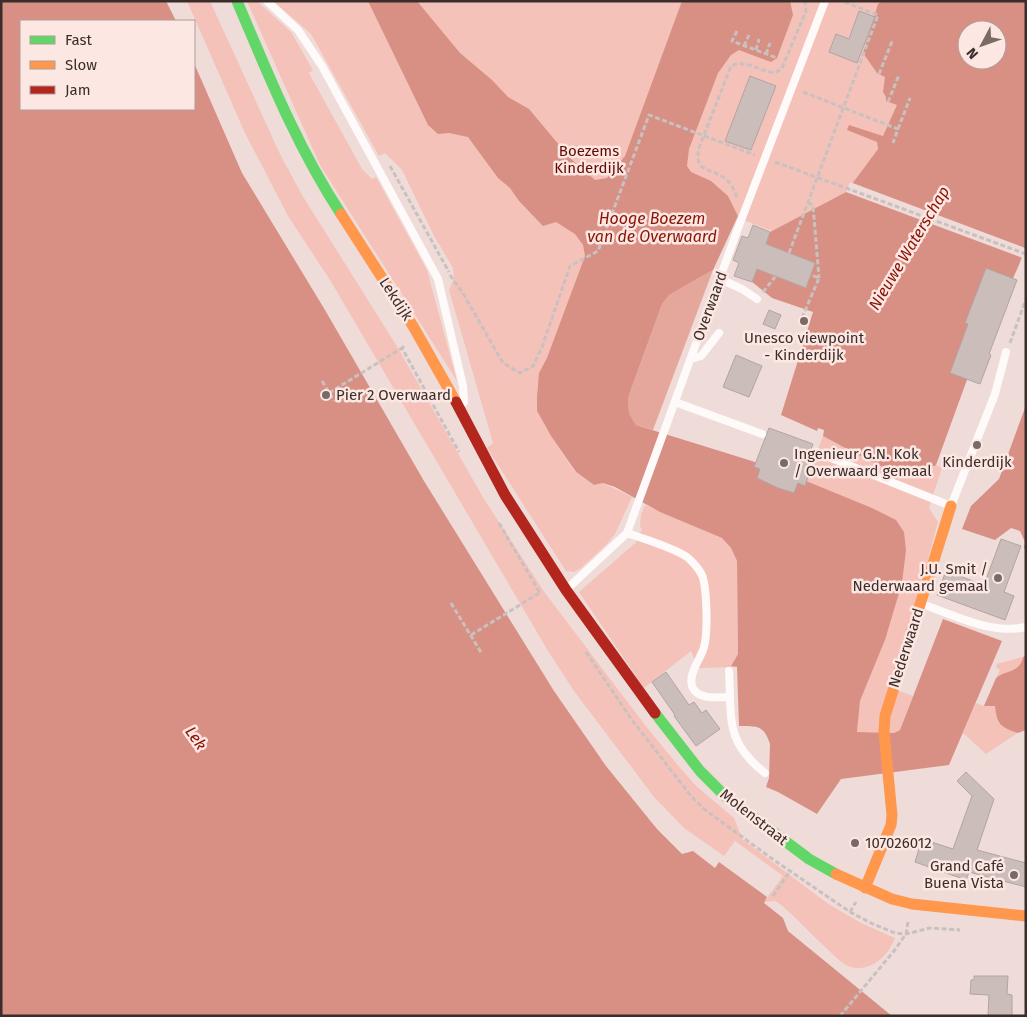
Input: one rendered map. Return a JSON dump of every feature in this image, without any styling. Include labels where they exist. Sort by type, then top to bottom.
[{"type":"street","name":"Lekdijk","points":[[237,1],[274,88],[302,147],[329,196],[413,326],[499,484],[566,590]]},
{"type":"street","name":"Nederwaard","points":[[865,888],[891,825],[890,774],[884,732],[885,716],[951,506]]},
{"type":"street","name":"Molenstraat","points":[[566,590],[647,703],[700,771],[725,796],[809,859],[844,879],[892,899],[912,904],[1026,916]]},
{"type":"lane","points":[[267,1],[298,30],[322,66],[438,280],[463,386],[465,419]]},
{"type":"lane","name":"Overwaard","points":[[566,590],[627,533],[737,231],[825,1]]},
{"type":"lane","points":[[722,275],[742,289],[760,296]]},
{"type":"lane","points":[[690,359],[701,356],[719,333]]},
{"type":"lane","name":"Nederwaard","points":[[951,506],[995,394],[1006,352]]},
{"type":"lane","points":[[675,402],[762,434]]},
{"type":"lane","points":[[816,452],[951,506]]},
{"type":"lane","points":[[627,533],[662,545],[687,557],[703,576],[706,638],[691,682],[698,694],[708,697],[730,697]]},
{"type":"lane","points":[[920,604],[990,627],[1009,630],[1026,627]]},
{"type":"lane","points":[[729,671],[732,731],[737,744],[753,763],[766,773]]},
{"type":"path","points":[[745,210],[724,177],[702,168],[698,163],[699,148],[731,66],[737,63],[744,63],[773,73],[779,72],[806,11],[805,1]]},
{"type":"path","points":[[789,253],[878,15],[842,1]]},
{"type":"path","points":[[737,31],[732,41],[777,58]]},
{"type":"path","points":[[744,46],[749,35]]},
{"type":"path","points":[[756,50],[759,39]]},
{"type":"path","points":[[879,74],[893,39]]},
{"type":"path","points":[[766,54],[770,43]]},
{"type":"path","points":[[888,102],[899,75]]},
{"type":"path","points":[[793,88],[898,129]]},
{"type":"path","points":[[893,143],[910,98]]},
{"type":"path","points":[[438,280],[450,275],[464,295],[503,362],[520,373],[533,366],[542,347],[570,266],[598,251],[649,115],[696,132]]},
{"type":"path","points":[[847,187],[1024,253]]},
{"type":"path","points":[[802,318],[819,278],[813,205],[808,203]]},
{"type":"path","points":[[811,274],[819,278]]},
{"type":"path","points":[[760,296],[775,276]]},
{"type":"path","points":[[1006,352],[1026,299]]},
{"type":"path","points":[[329,393],[402,348]]},
{"type":"path","points":[[322,382],[334,402]]},
{"type":"path","points":[[471,635],[544,590]]},
{"type":"path","points":[[451,603],[482,654]]},
{"type":"path","points":[[773,896],[790,871]]},
{"type":"path","points":[[850,912],[895,933],[906,934],[930,928],[967,930]]},
{"type":"path","points":[[840,1016],[906,934]]},
{"type":"green space","points":[[187,1],[210,1],[280,154],[302,195],[398,348],[484,499],[545,593],[676,763],[695,785],[734,818],[742,839],[827,903],[861,923],[895,938],[888,952],[877,962],[863,968],[848,966],[835,957],[776,901],[764,902],[783,876],[735,841],[724,856],[684,828],[654,797],[574,691],[548,651],[330,280],[288,216],[244,131]]},
{"type":"green space","points":[[247,1],[257,1],[291,32],[313,70],[309,73],[362,169],[372,179],[376,177],[427,270],[457,381],[320,165]]},
{"type":"green space","name":"Boezems Kinderdijk","points":[[273,1],[1026,1],[1026,201],[883,136],[848,130],[877,142],[878,149],[846,192],[772,231],[746,221],[737,214],[713,270],[686,284],[662,304],[628,398],[609,440],[538,382],[537,411],[575,472],[594,485],[603,483],[632,497],[615,534],[606,545],[574,572],[566,571],[487,448],[493,443],[449,290],[454,278],[453,268],[434,236],[402,170],[385,153],[379,156],[311,34]]},
{"type":"green space","points":[[823,436],[864,458],[897,472],[914,474],[936,465],[942,468],[929,508],[938,522],[893,689],[913,696],[900,730],[894,733],[857,732],[860,701],[885,640],[806,481]]},
{"type":"green space","points":[[645,505],[722,538],[731,548],[737,561],[738,654],[731,666],[737,667],[698,668],[691,651],[644,688],[579,592],[635,544],[642,529],[640,527],[641,515]]},
{"type":"green space","points":[[1026,656],[1025,728],[986,754],[963,733],[976,703],[984,706],[1000,670],[996,667],[997,664]]},
{"type":"shaded area","points":[[713,270],[653,430],[636,425],[629,413],[628,398],[662,304],[669,295]]},
{"type":"water","name":"Lek","points":[[1,1],[166,1],[176,20],[20,20],[20,110],[195,110],[195,65],[242,173],[325,310],[424,481],[554,691],[606,766],[657,829],[682,854],[693,851],[715,868],[719,862],[767,897],[764,903],[783,918],[788,931],[892,1016],[1,1016]]},
{"type":"water","name":"Hooge Boezem van de Overwaard","points":[[368,1],[417,1],[460,53],[492,80],[508,97],[529,109],[570,158],[595,180],[607,178],[625,156],[682,1],[790,1],[793,15],[777,58],[771,62],[739,50],[731,55],[718,73],[689,149],[687,166],[691,172],[711,181],[728,196],[738,216],[713,270],[669,295],[662,304],[628,398],[629,413],[636,425],[752,461],[872,508],[896,520],[904,532],[906,550],[902,583],[885,640],[860,701],[857,732],[894,733],[900,730],[943,619],[1002,641],[949,765],[841,779],[817,814],[766,787],[769,778],[770,744],[768,738],[759,728],[739,726],[737,667],[731,666],[738,654],[737,561],[731,548],[722,538],[660,512],[615,487],[603,483],[594,485],[576,472],[551,436],[537,411],[539,373],[547,358],[585,256],[583,245],[575,234],[556,222],[543,226],[519,201],[510,188],[498,178],[468,137],[449,133],[438,134],[428,125]]},
{"type":"water","name":"Nieuwe Waterschap","points":[[882,1],[1026,1],[1026,246],[968,377],[936,465],[914,474],[897,472],[876,464],[823,436],[824,430],[818,428],[817,431],[781,415],[813,312],[772,298],[752,282],[757,269],[806,288],[815,263],[766,244],[770,232],[846,192],[878,149],[877,142],[847,130],[849,125],[883,136],[897,105],[886,101],[883,92],[885,77],[877,73],[863,53],[878,4]]},
{"type":"water","points":[[1026,405],[1026,550],[1020,531],[1011,528],[995,540],[962,529],[971,506],[999,479]]},
{"type":"water","points":[[1026,656],[1026,730],[1018,733],[1001,724],[997,717],[995,706],[984,706],[996,678],[1016,669],[1023,657]]},
{"type":"pier","points":[[850,182],[1025,248],[1023,258],[846,192]]},
{"type":"building","points":[[859,11],[875,17],[857,63],[829,52],[836,34],[849,39]]},
{"type":"building","points":[[750,76],[776,86],[751,150],[725,141]]},
{"type":"building","points":[[753,225],[770,232],[766,244],[815,263],[806,288],[757,269],[752,282],[734,276],[739,263],[733,260],[742,236],[748,238]]},
{"type":"building","points":[[986,268],[1017,280],[989,354],[991,355],[980,384],[950,373],[968,324],[965,323]]},
{"type":"building","points":[[769,310],[781,315],[775,329],[763,324]]},
{"type":"building","points":[[736,355],[762,366],[749,397],[723,387]]},
{"type":"building","name":"Ingenieur G.N. Kok / Overwaard gemaal","points":[[769,428],[813,444],[810,452],[814,457],[805,486],[798,483],[794,493],[757,478],[760,469],[754,467]]},
{"type":"building","name":"J.U. Smit / Nederwaard gemaal","points":[[1001,539],[1021,546],[1004,592],[1014,596],[1005,620],[937,595],[946,571],[984,585]]},
{"type":"building","points":[[666,672],[689,705],[694,702],[702,713],[706,710],[720,729],[696,746],[652,682]]},
{"type":"building","points":[[966,772],[994,799],[977,850],[1026,863],[1026,887],[969,872],[966,880],[915,862],[922,839],[953,849],[972,796],[957,781]]},
{"type":"building","points":[[974,976],[1008,976],[1007,994],[1012,995],[1012,1016],[988,1016],[989,995],[970,994],[971,980],[974,980]]},
{"type":"traffic: fast","points":[[237,1],[297,136],[325,189],[341,214]]},
{"type":"traffic: fast","points":[[655,713],[700,771],[725,796],[809,859],[836,874]]},
{"type":"traffic: slow","points":[[341,214],[413,326],[456,402]]},
{"type":"traffic: slow","points":[[865,888],[891,825],[892,815],[884,732],[885,716],[951,506]]},
{"type":"traffic: slow","points":[[836,874],[892,899],[912,904],[1026,916]]},
{"type":"traffic: jam","points":[[456,402],[505,495],[566,590],[655,713]]},
{"type":"place","name":"Unesco viewpoint - Kinderdijk","points":[[804,321]]},
{"type":"place","name":"Pier 2 Overwaard","points":[[326,395]]},
{"type":"place","name":"Kinderdijk","points":[[977,445]]},
{"type":"place","name":"Ingenieur G.N. Kok / Overwaard gemaal","points":[[784,463]]},
{"type":"place","name":"J.U. Smit / Nederwaard gemaal","points":[[998,578]]},
{"type":"place","name":"107026012","points":[[855,843]]},
{"type":"place","name":"Grand Café Buena Vista","points":[[1014,875]]}]
